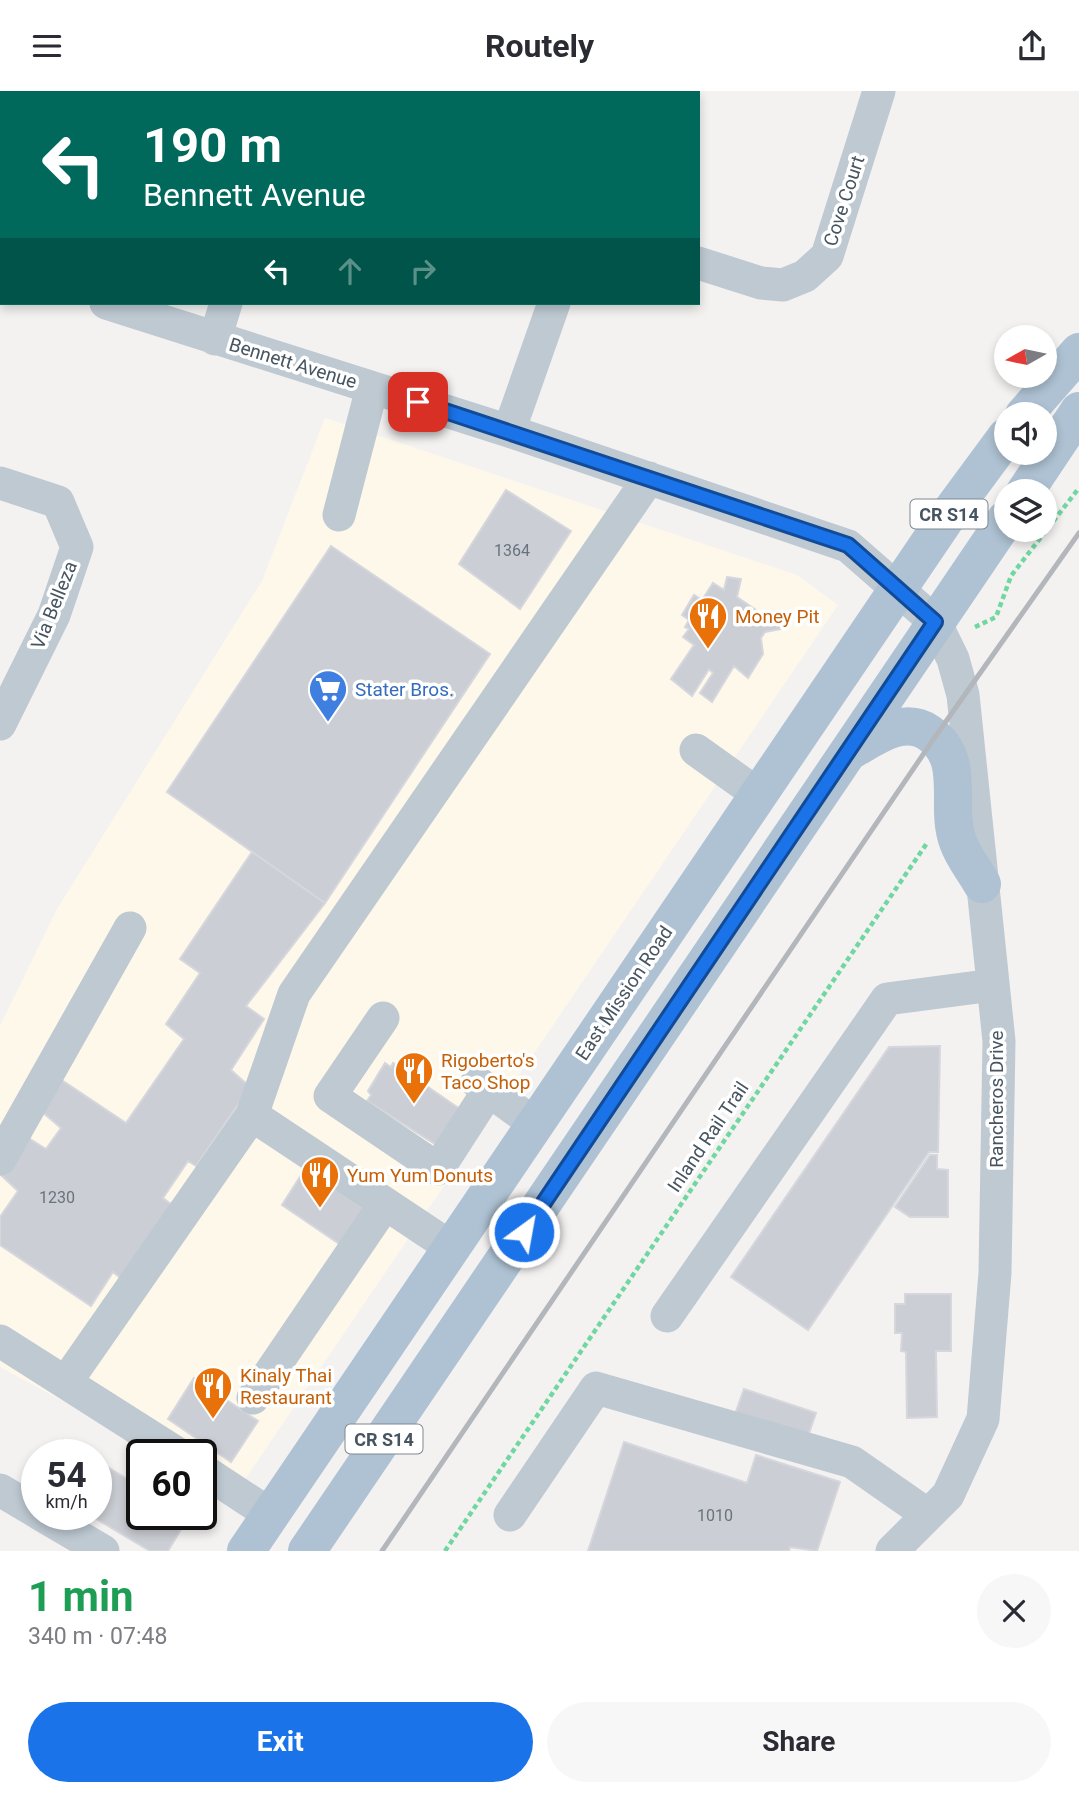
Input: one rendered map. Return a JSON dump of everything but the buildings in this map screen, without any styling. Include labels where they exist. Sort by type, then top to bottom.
[{"type":"main road","points":[[1035,402],[1079,352]]},
{"type":"main road","points":[[1034,479],[1079,411]]},
{"type":"main road","name":"East Mission Road","points":[[246,1551],[898,589],[994,454]]},
{"type":"main road","name":"CR S14","points":[[307,1551],[994,536]]},
{"type":"main road","points":[[849,752],[887,730],[906,726],[923,729],[944,743],[951,766],[957,841],[982,884]]},
{"type":"main road","points":[[524,1232],[547,1144],[545,1132],[535,1124]]},
{"type":"street","name":"Cove Court","points":[[700,264],[761,283],[783,285],[805,277],[827,256],[879,91]]},
{"type":"street","name":"Bennett Avenue","points":[[112,305],[509,431],[848,545],[935,622]]},
{"type":"street","points":[[215,339],[225,305]]},
{"type":"street","points":[[509,431],[553,305]]},
{"type":"street","points":[[339,515],[372,388]]},
{"type":"street","points":[[66,1382],[252,1115],[294,994],[649,478]]},
{"type":"street","name":"Via Belleza","points":[[0,483],[58,502],[77,547],[54,615],[0,724]]},
{"type":"street","name":"Rancheros Drive","points":[[892,1551],[948,1495],[983,1419],[995,1273],[999,1041],[964,695],[953,659],[935,622]]},
{"type":"street","points":[[696,750],[759,796]]},
{"type":"street","points":[[0,1159],[130,928]]},
{"type":"street","points":[[667,1316],[887,999],[993,985]]},
{"type":"street","points":[[383,1019],[330,1096],[438,1169],[483,1086],[535,1124]]},
{"type":"street","points":[[252,1115],[452,1248]]},
{"type":"street","points":[[254,1398],[385,1204]]},
{"type":"street","points":[[0,1341],[155,1439]]},
{"type":"street","points":[[510,1515],[596,1388],[852,1462],[928,1515]]},
{"type":"street","points":[[217,1480],[271,1515]]},
{"type":"street","points":[[0,1490],[21,1502]]},
{"type":"street","points":[[68,1530],[103,1551]]},
{"type":"path","points":[[976,625],[996,617],[1010,576],[1079,488]]},
{"type":"path","name":"Inland Rail Trail","points":[[445,1551],[932,835]]},
{"type":"shaded area","points":[[325,418],[797,575],[838,605],[235,1494],[217,1484],[217,1439],[133,1439],[0,1367],[0,1026],[57,909],[262,581]]},
{"type":"railway","points":[[382,1551],[935,737],[1079,533]]},
{"type":"place","name":"Money Pit","points":[[708,650]]},
{"type":"place","name":"Stater Bros.","points":[[328,723]]},
{"type":"place","name":"Rigoberto's Taco Shop","points":[[414,1105]]},
{"type":"place","name":"Yum Yum Donuts","points":[[320,1209]]},
{"type":"place","name":"Kinaly Thai Restaurant","points":[[213,1420]]},
{"type":"route","points":[[418,402],[848,545],[935,622],[524,1232]]}]
